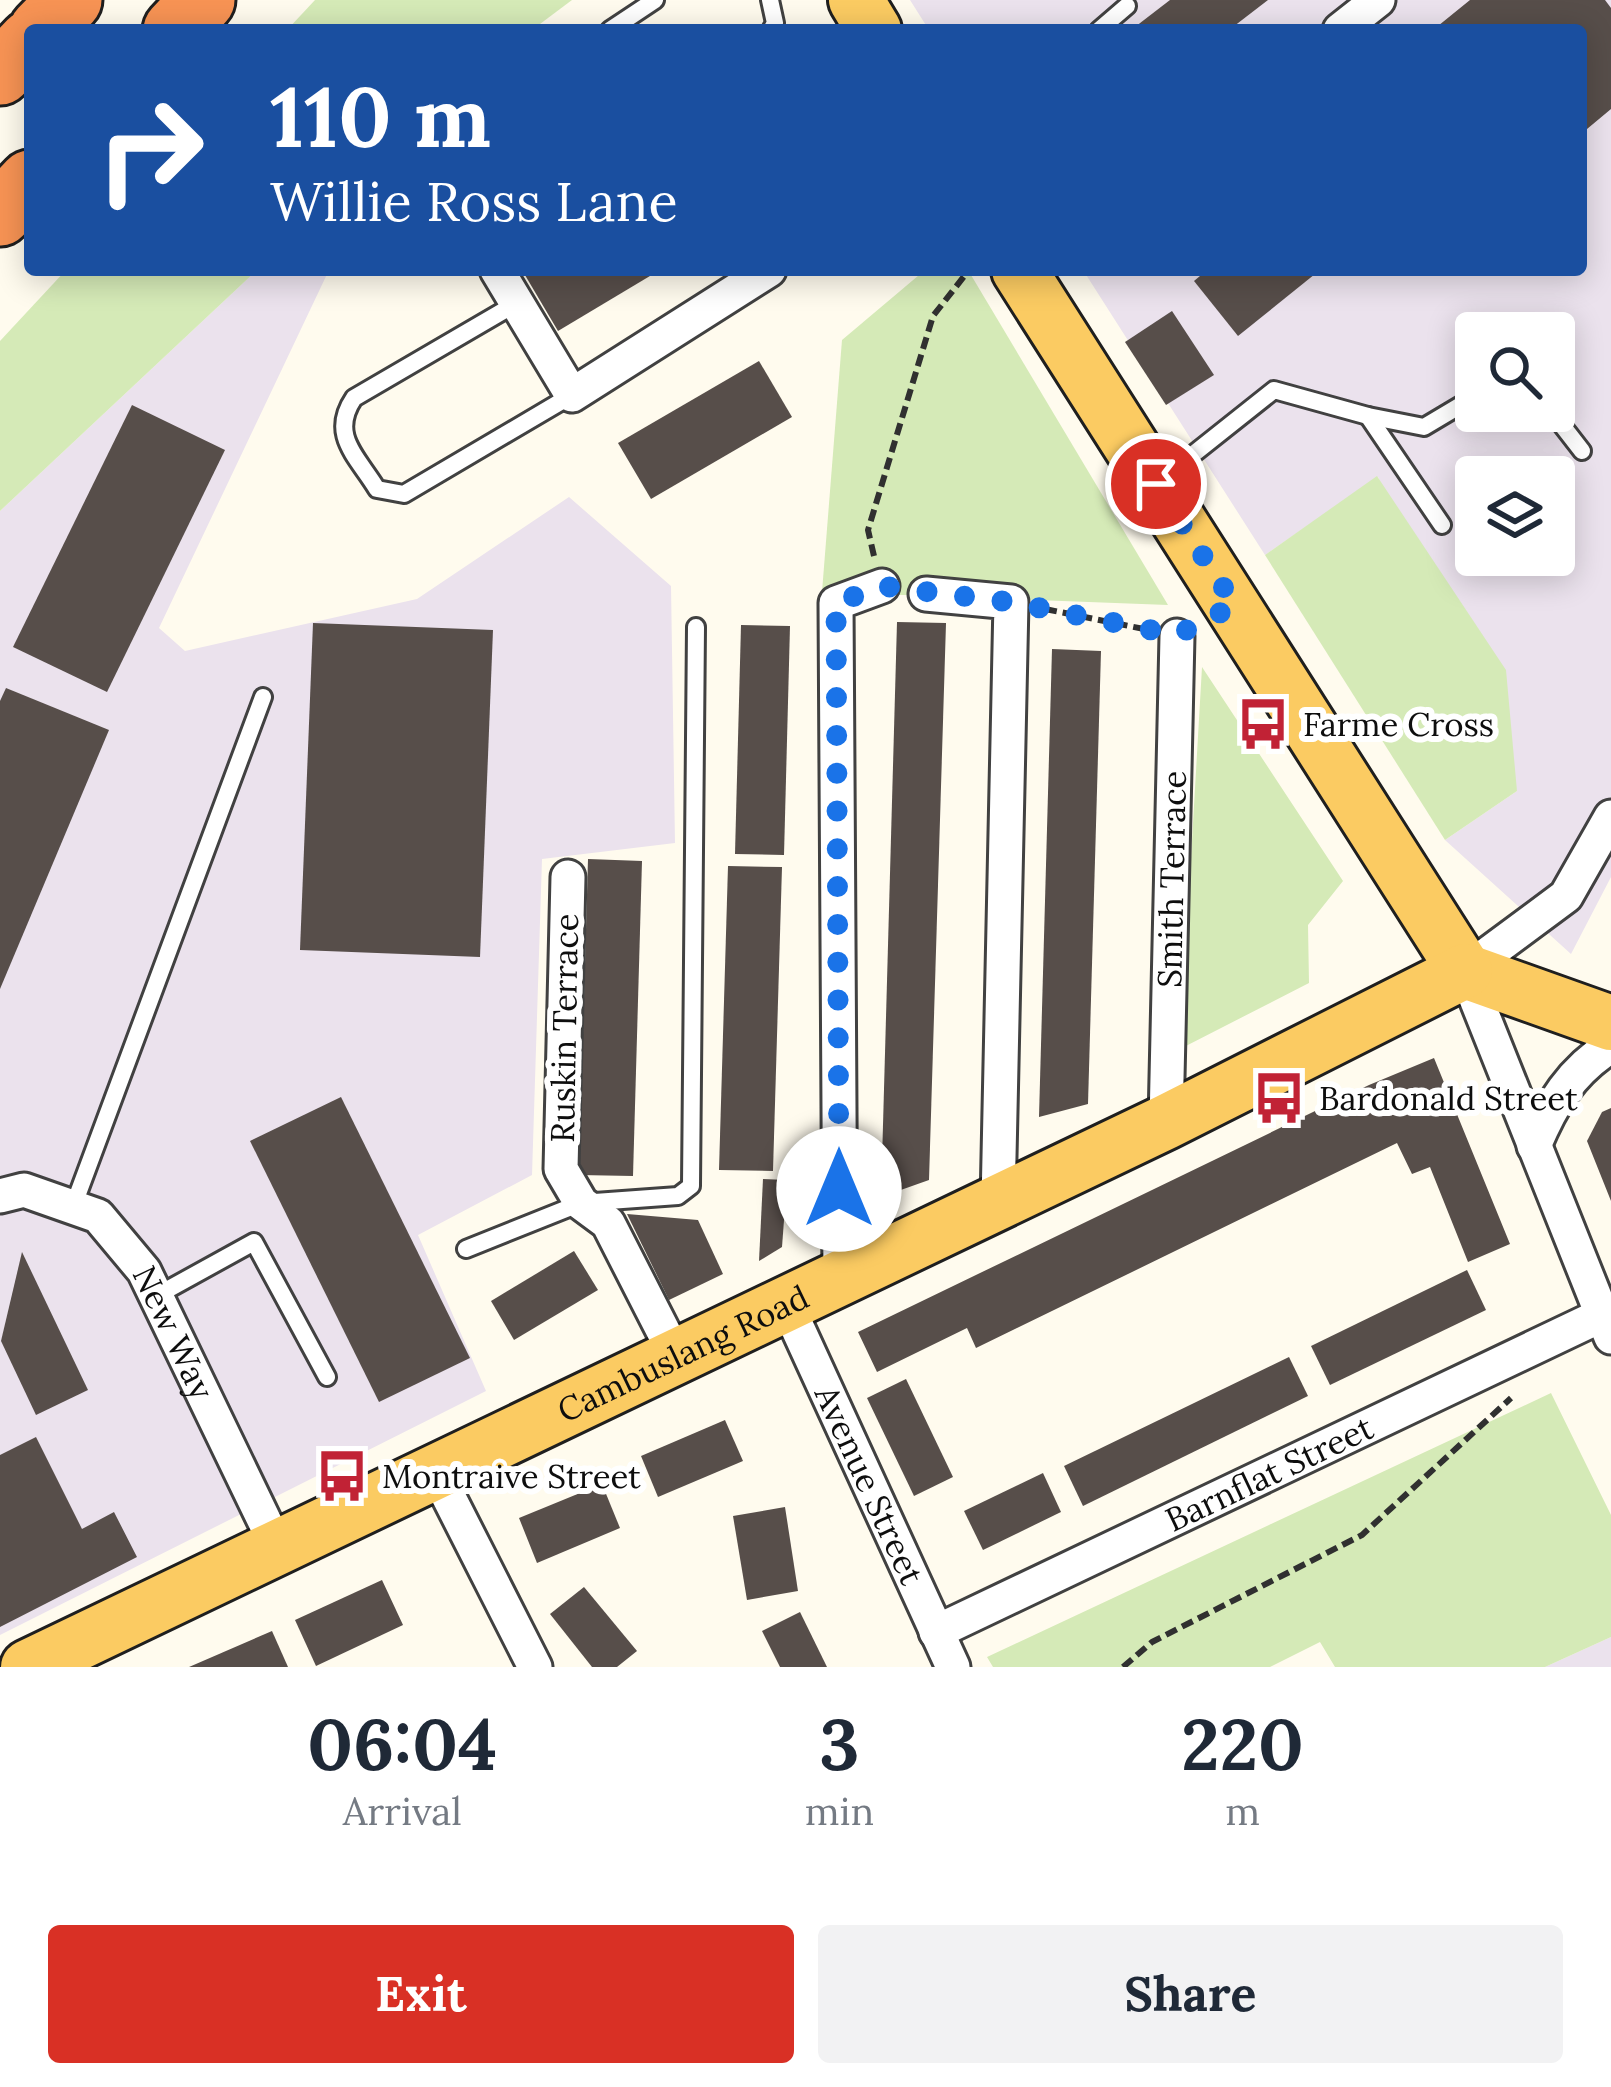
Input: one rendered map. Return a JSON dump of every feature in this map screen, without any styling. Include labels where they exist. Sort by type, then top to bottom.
[{"type":"highway","points":[[47,24],[70,0]]},
{"type":"highway","points":[[181,24],[203,0]]},
{"type":"highway","points":[[0,73],[24,48]]},
{"type":"highway","points":[[0,214],[24,188]]},
{"type":"main road","points":[[1030,276],[1156,484],[1465,971],[1611,1023]]},
{"type":"main road","name":"Cambuslang Road","points":[[28,1667],[86,1654],[278,1549],[437,1474],[491,1442],[788,1305],[1465,971]]},
{"type":"street","points":[[1348,24],[1378,0]]},
{"type":"street","points":[[501,276],[572,395],[760,276]]},
{"type":"street","points":[[840,1279],[836,603],[882,586]]},
{"type":"street","points":[[926,594],[1010,602],[998,1203]]},
{"type":"street","name":"Smith Terrace","points":[[1166,1122],[1177,635]]},
{"type":"street","points":[[1606,1326],[1465,971],[1566,896],[1611,817]]},
{"type":"street","name":"Ruskin Terrace","points":[[568,877],[561,1169],[580,1203],[608,1223],[677,1358]]},
{"type":"street","points":[[1534,1146],[1564,1088],[1591,1059],[1611,1046]]},
{"type":"street","name":"New Way","points":[[0,1196],[24,1190],[98,1216],[144,1271],[278,1549]]},
{"type":"street","name":"Avenue Street","points":[[788,1305],[953,1667]]},
{"type":"street","name":"Barnflat Street","points":[[936,1633],[1606,1326]]},
{"type":"street","points":[[437,1474],[535,1667]]},
{"type":"lane","points":[[619,24],[655,0]]},
{"type":"lane","points":[[1106,24],[1127,6]]},
{"type":"lane","points":[[518,303],[354,398],[343,415],[342,433],[377,489],[404,494],[572,395]]},
{"type":"lane","points":[[1156,484],[1274,390],[1424,427],[1455,409]]},
{"type":"lane","points":[[1368,416],[1442,525]]},
{"type":"lane","points":[[1567,432],[1582,451]]},
{"type":"lane","points":[[466,1250],[580,1203],[678,1196],[691,1186],[696,627]]},
{"type":"lane","points":[[73,1207],[263,697]]},
{"type":"lane","points":[[156,1296],[254,1242],[327,1377]]},
{"type":"path","points":[[882,586],[868,530],[933,316],[964,276]]},
{"type":"path","points":[[1010,602],[1177,635]]},
{"type":"path","points":[[1123,1667],[1152,1642],[1362,1535],[1516,1393]]},
{"type":"shaded area","points":[[910,0],[1611,0],[1611,877],[1571,954],[1445,840],[1517,791],[1378,477],[1265,555],[1087,276],[1587,276],[1587,24],[925,24]]},
{"type":"shaded area","points":[[251,276],[326,276],[159,628],[185,651],[417,599],[569,497],[671,586],[675,843],[542,859],[532,1175],[418,1235],[486,1391],[0,1635],[0,511]]},
{"type":"shaded area","points":[[1611,1637],[1611,1667],[1545,1667]]},
{"type":"green space","points":[[315,0],[572,0],[540,24],[293,24]]},
{"type":"green space","points":[[60,276],[251,276],[0,511],[0,341]]},
{"type":"green space","points":[[918,276],[972,276],[1168,605],[822,592],[842,340]]},
{"type":"green space","points":[[1377,476],[1506,670],[1517,791],[1445,840],[1265,555]]},
{"type":"green space","points":[[1202,667],[1343,881],[1308,925],[1309,983],[1180,1049]]},
{"type":"green space","points":[[1551,1393],[1611,1515],[1611,1637],[1545,1667],[1335,1667],[1320,1642],[1270,1667],[993,1667],[987,1657]]},
{"type":"building","points":[[1170,0],[1268,0],[1237,24],[1139,24]]},
{"type":"building","points":[[1470,0],[1605,0],[1611,8],[1611,109],[1587,129],[1587,24],[1440,24]]},
{"type":"building","points":[[526,276],[650,276],[558,331]]},
{"type":"building","points":[[1200,276],[1313,276],[1238,336],[1194,281]]},
{"type":"building","points":[[1172,311],[1214,375],[1166,405],[1125,342]]},
{"type":"building","points":[[759,361],[792,417],[651,499],[618,443]]},
{"type":"building","points":[[132,405],[225,450],[107,692],[13,647]]},
{"type":"building","points":[[897,622],[946,623],[929,1180],[881,1197]]},
{"type":"building","points":[[313,623],[493,630],[480,957],[300,950]]},
{"type":"building","points":[[741,625],[790,626],[784,855],[735,854]]},
{"type":"building","points":[[1052,649],[1101,651],[1088,1104],[1039,1117]]},
{"type":"building","points":[[6,688],[109,730],[0,989],[0,701]]},
{"type":"building","points":[[588,859],[642,861],[633,1176],[579,1175]]},
{"type":"building","points":[[728,866],[782,867],[773,1171],[719,1170]]},
{"type":"building","points":[[1434,1058],[1510,1244],[1468,1262],[1430,1167],[1412,1174],[1397,1143],[976,1348],[967,1328],[877,1372],[858,1332]]},
{"type":"building","points":[[341,1097],[470,1358],[379,1402],[250,1141]]},
{"type":"building","points":[[1611,1108],[1611,1201],[1587,1141],[1602,1112]]},
{"type":"building","points":[[763,1179],[787,1180],[782,1247],[759,1261]]},
{"type":"building","points":[[627,1214],[698,1220],[723,1274],[669,1300]]},
{"type":"building","points":[[574,1251],[598,1290],[514,1340],[491,1301]]},
{"type":"building","points":[[22,1252],[88,1390],[36,1415],[1,1341]]},
{"type":"building","points":[[1467,1270],[1486,1310],[1330,1385],[1311,1346]]},
{"type":"building","points":[[1289,1357],[1308,1396],[1083,1506],[1064,1466]]},
{"type":"building","points":[[906,1379],[953,1477],[914,1496],[867,1398]]},
{"type":"building","points":[[725,1420],[743,1461],[658,1497],[641,1456]]},
{"type":"building","points":[[36,1437],[82,1529],[114,1512],[137,1557],[0,1627],[0,1455]]},
{"type":"building","points":[[1043,1473],[1061,1512],[983,1550],[964,1511]]},
{"type":"building","points":[[602,1484],[620,1528],[537,1563],[519,1518]]},
{"type":"building","points":[[785,1507],[798,1591],[747,1600],[733,1516]]},
{"type":"building","points":[[382,1580],[403,1625],[316,1666],[295,1620]]},
{"type":"building","points":[[584,1587],[637,1651],[617,1667],[592,1667],[550,1614]]},
{"type":"building","points":[[800,1612],[827,1667],[780,1667],[762,1631]]},
{"type":"building","points":[[272,1631],[288,1667],[189,1667]]},
{"type":"place","name":"Farme Cross","points":[[1263,724]]},
{"type":"place","name":"Bardonald Street","points":[[1279,1098]]},
{"type":"place","name":"Montraive Street","points":[[342,1476]]},
{"type":"route","points":[[839,1189],[836,603],[882,586],[1010,602],[1177,635],[1235,605],[1156,484]]}]
